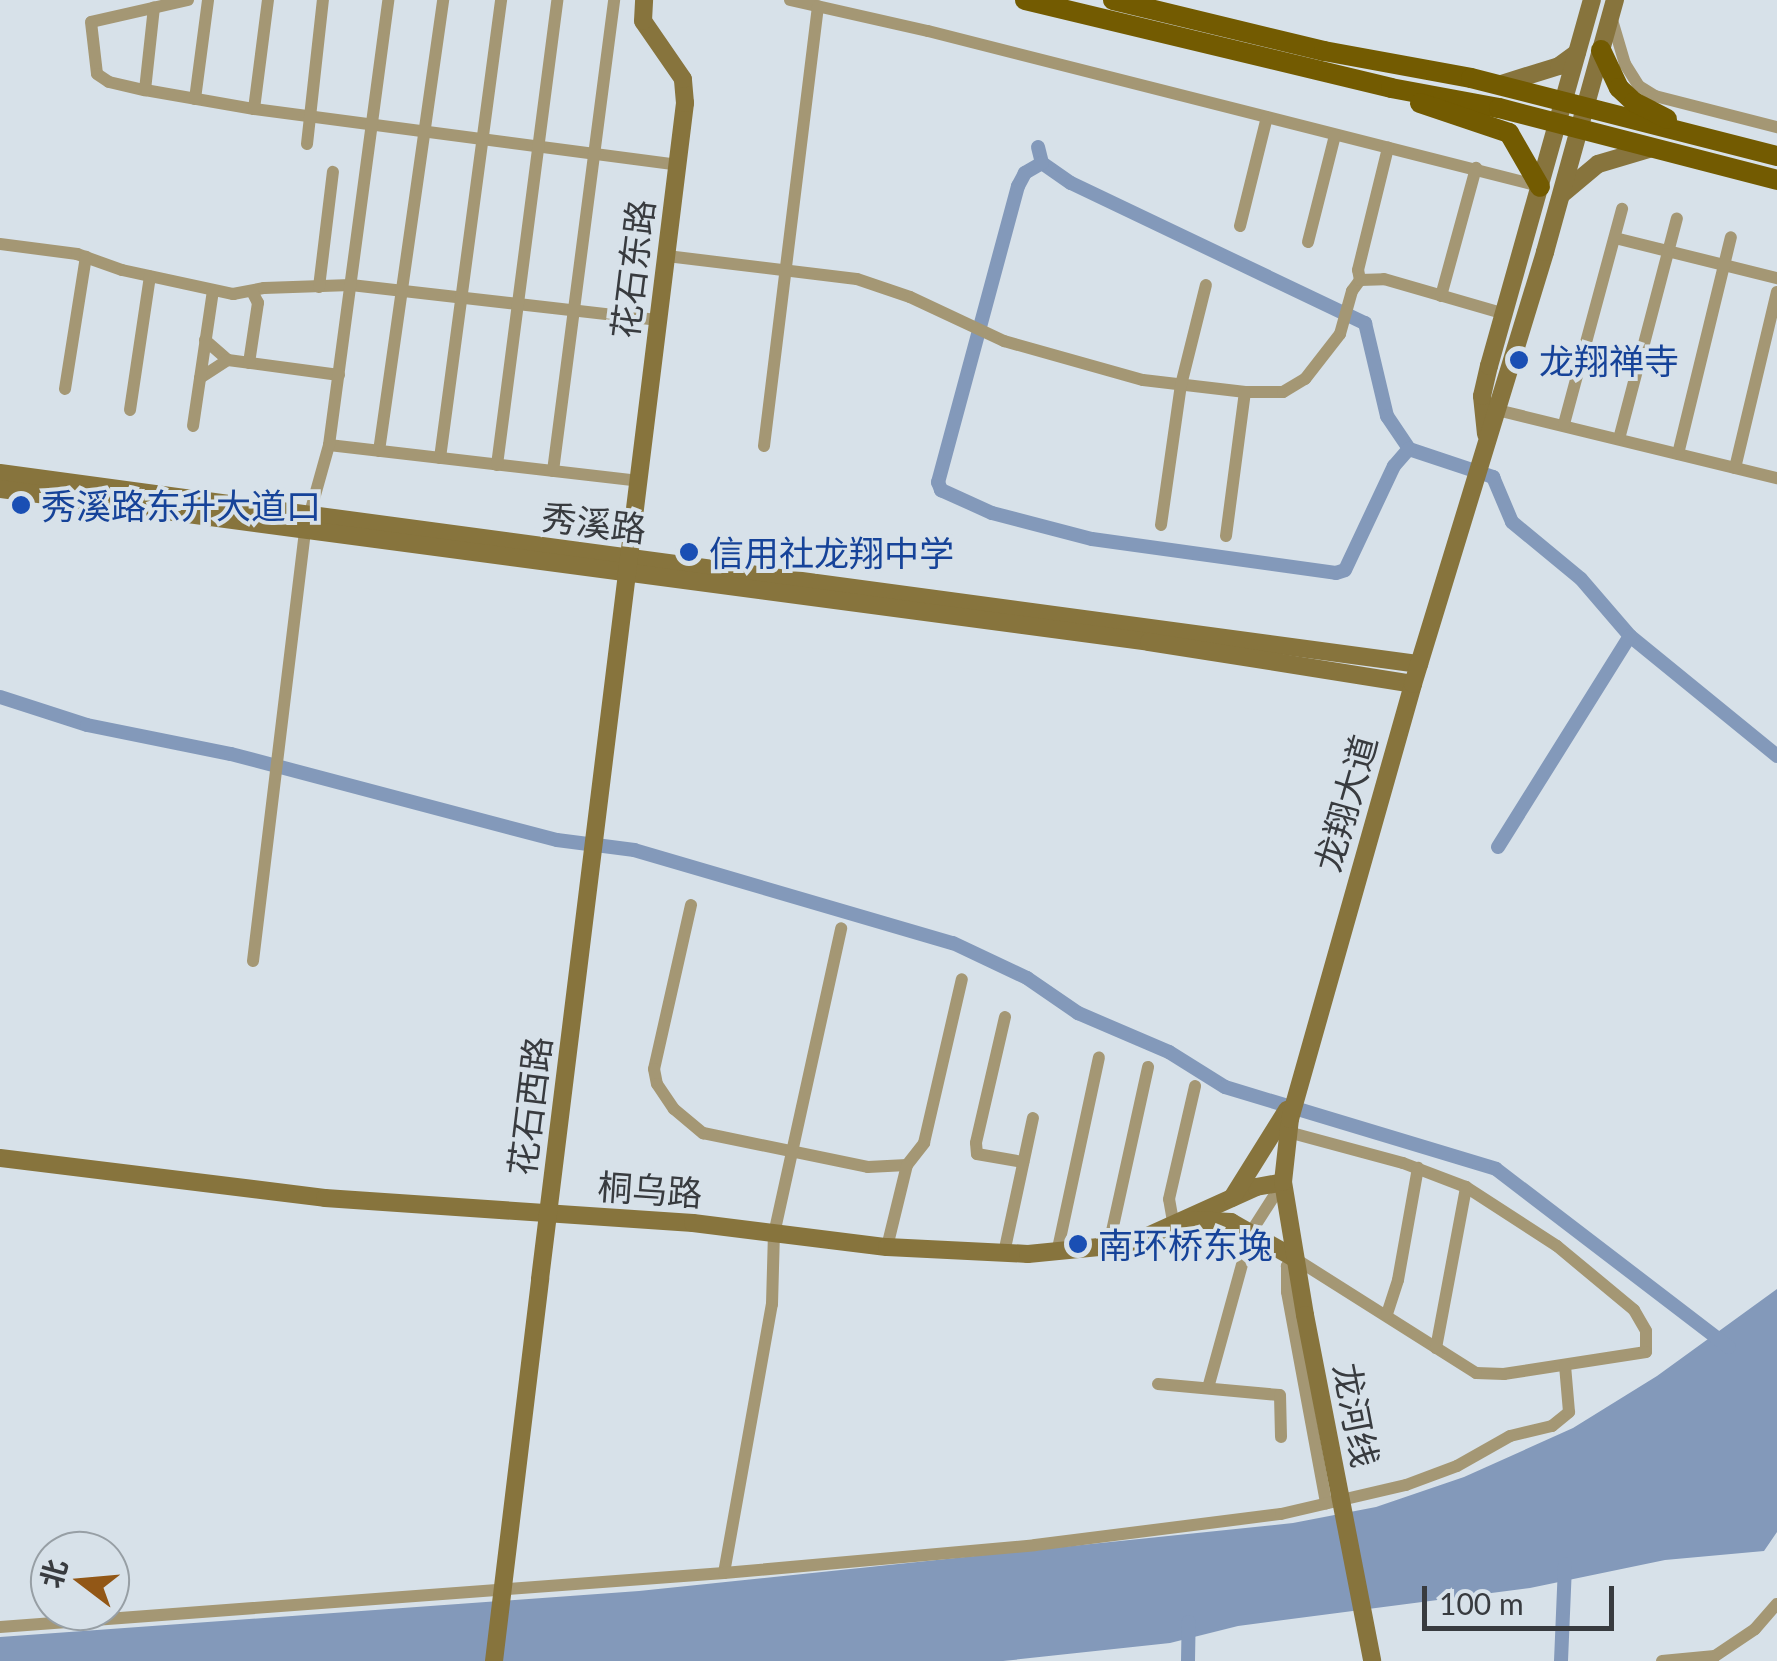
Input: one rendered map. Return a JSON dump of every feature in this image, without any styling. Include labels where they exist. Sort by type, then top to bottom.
[{"type":"main road","points":[[1025,0],[1392,88],[1558,123],[1777,180]]},
{"type":"main road","points":[[1113,0],[1324,50],[1411,64],[1770,154]]},
{"type":"main road","points":[[1602,50],[1619,88],[1652,114],[1723,134],[1770,154]]},
{"type":"main road","points":[[1392,88],[1419,103],[1509,133],[1540,187]]},
{"type":"street","points":[[188,0],[91,22],[98,74],[109,82],[195,100],[678,166]]},
{"type":"street","points":[[195,100],[208,0]]},
{"type":"street","points":[[254,109],[268,0]]},
{"type":"street","points":[[306,144],[324,0]]},
{"type":"street","points":[[253,961],[306,524],[330,445],[388,0]]},
{"type":"street","points":[[380,451],[443,0]]},
{"type":"street","points":[[440,458],[501,0]]},
{"type":"street","points":[[497,465],[557,0]]},
{"type":"street","points":[[553,471],[614,0]]},
{"type":"street","name":"花石东路","points":[[629,567],[686,103],[684,79],[643,20],[644,0]]},
{"type":"street","points":[[790,0],[1540,187]]},
{"type":"street","name":"龙翔大道","points":[[1282,1182],[1298,1092],[1412,684],[1486,444],[1489,366],[1592,0]]},
{"type":"street","points":[[764,446],[818,6]]},
{"type":"street","points":[[144,90],[154,7]]},
{"type":"street","points":[[1613,7],[1624,64],[1639,86],[1655,96],[1777,127]]},
{"type":"street","name":"龙翔大道","points":[[1490,408],[1562,194],[1613,7]]},
{"type":"street","points":[[1498,85],[1559,66],[1578,53]]},
{"type":"street","points":[[1240,226],[1267,117]]},
{"type":"street","points":[[1308,242],[1335,135]]},
{"type":"street","points":[[1360,280],[1358,270],[1388,148]]},
{"type":"street","points":[[1562,194],[1598,164],[1652,148]]},
{"type":"street","points":[[1441,296],[1476,168]]},
{"type":"street","points":[[319,287],[333,172]]},
{"type":"street","points":[[1564,424],[1622,209]]},
{"type":"street","points":[[1620,439],[1678,218]]},
{"type":"street","points":[[1678,454],[1731,237]]},
{"type":"street","points":[[1615,238],[1777,278]]},
{"type":"street","points":[[0,244],[86,257],[213,290],[253,293],[264,288],[350,285],[659,320]]},
{"type":"street","points":[[667,256],[785,270],[885,288],[1004,341],[1143,380],[1244,392],[1283,392],[1305,379],[1340,334],[1352,290],[1360,280],[1373,277],[1506,314]]},
{"type":"street","points":[[65,389],[86,257]]},
{"type":"street","points":[[130,410],[150,276]]},
{"type":"street","points":[[1162,525],[1180,386],[1206,284]]},
{"type":"street","points":[[193,426],[213,290]]},
{"type":"street","points":[[1734,468],[1777,292]]},
{"type":"street","points":[[248,363],[258,303],[253,293]]},
{"type":"street","points":[[206,340],[228,360],[338,376]]},
{"type":"street","points":[[200,378],[228,360]]},
{"type":"street","points":[[1226,536],[1244,392]]},
{"type":"street","points":[[1490,408],[1777,478]]},
{"type":"street","points":[[330,445],[639,481]]},
{"type":"street","name":"秀溪路","points":[[0,473],[306,524]]},
{"type":"street","name":"秀溪路","points":[[0,489],[1418,664]]},
{"type":"street","name":"秀溪路","points":[[629,567],[1412,684]]},
{"type":"street","name":"花石西路","points":[[494,1661],[629,567]]},
{"type":"street","points":[[691,905],[654,1069],[657,1084],[674,1109],[704,1133],[868,1166],[906,1165]]},
{"type":"street","points":[[724,1573],[772,1304],[774,1234],[841,928]]},
{"type":"street","points":[[887,1246],[906,1165],[924,1143],[962,979]]},
{"type":"street","points":[[1006,1018],[976,1143],[977,1154],[1023,1162]]},
{"type":"street","points":[[1057,1253],[1100,1057]]},
{"type":"street","points":[[1113,1247],[1112,1230],[1148,1068]]},
{"type":"street","points":[[1195,1086],[1169,1200],[1182,1223],[1231,1222],[1387,1314],[1462,1367],[1488,1376],[1646,1352],[1645,1323],[1557,1246],[1466,1187],[1289,1126]]},
{"type":"street","points":[[1231,1200],[1298,1092]]},
{"type":"street","points":[[1004,1254],[1033,1118]]},
{"type":"street","name":"桐乌路","points":[[0,1158],[325,1198],[1004,1254],[1113,1247],[1182,1223],[1256,1187],[1282,1182]]},
{"type":"street","points":[[1387,1314],[1398,1280],[1418,1168]]},
{"type":"street","points":[[1208,1388],[1251,1232],[1282,1182]]},
{"type":"street","name":"龙河线","points":[[1282,1182],[1372,1661]]},
{"type":"street","points":[[1436,1348],[1466,1187]]},
{"type":"street","points":[[1294,1258],[1286,1266],[1287,1292],[1326,1504]]},
{"type":"street","points":[[0,1627],[724,1573],[1237,1520],[1406,1484],[1458,1466],[1510,1436],[1563,1420],[1569,1412],[1570,1393],[1565,1365]]},
{"type":"street","points":[[1158,1384],[1280,1395],[1281,1436]]},
{"type":"street","points":[[1662,1661],[1715,1656],[1755,1629],[1777,1604]]},
{"type":"water","points":[[1777,1289],[1777,1532],[1764,1551],[1665,1560],[1530,1588],[1238,1626],[1170,1643],[1003,1661],[0,1661],[0,1637],[130,1631],[130,1628],[639,1591],[1293,1523],[1376,1507],[1464,1477],[1573,1428],[1657,1376]]},
{"type":"waterway","points":[[1038,147],[1042,163],[1071,183],[1365,323],[1387,416],[1409,449],[1493,477],[1512,522],[1581,579],[1630,636],[1777,756]]},
{"type":"waterway","points":[[1042,163],[1025,173],[1018,186],[938,482],[941,490],[992,513],[1092,539],[1336,573],[1345,570],[1394,466],[1409,449]]},
{"type":"waterway","points":[[1498,847],[1630,636]]},
{"type":"waterway","points":[[0,697],[87,725],[231,754],[557,840],[634,850],[953,943],[1027,978],[1078,1013],[1169,1052],[1225,1087],[1496,1169],[1729,1347]]},
{"type":"waterway","points":[[1561,1661],[1565,1564]]},
{"type":"waterway","points":[[1188,1661],[1189,1622]]},
{"type":"place","name":"龙翔禅寺","points":[[1519,360]]},
{"type":"place","name":"秀溪路东升大道口","points":[[21,505]]},
{"type":"place","name":"信用社龙翔中学","points":[[689,552]]},
{"type":"place","name":"南环桥东堍","points":[[1078,1244]]}]
